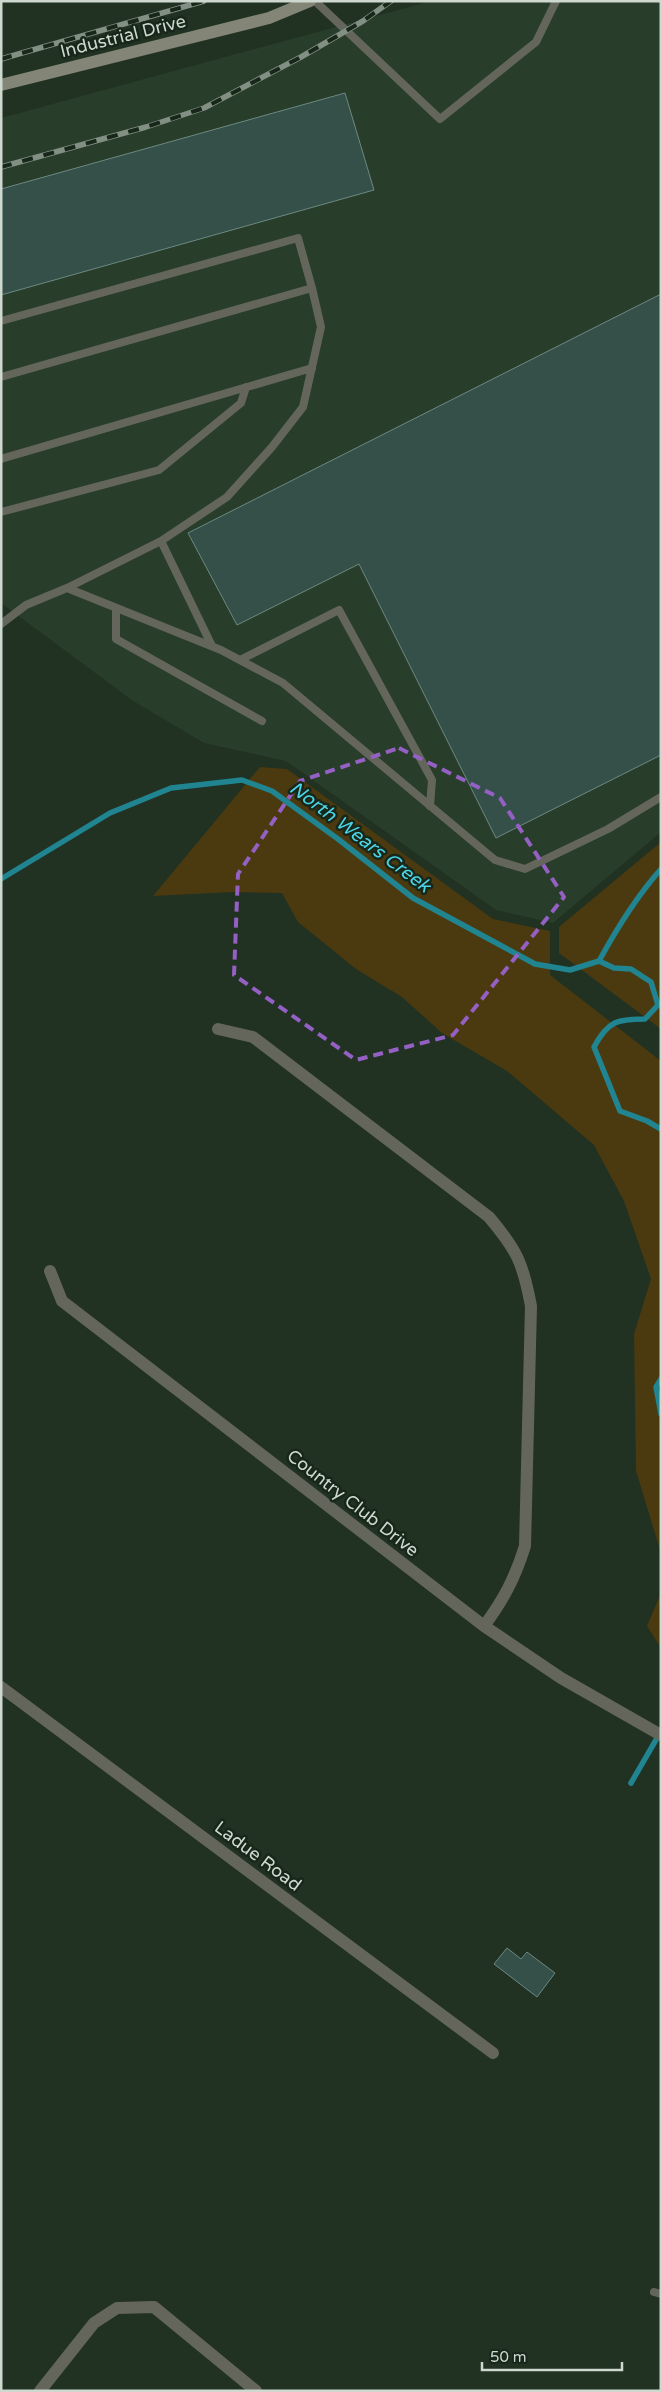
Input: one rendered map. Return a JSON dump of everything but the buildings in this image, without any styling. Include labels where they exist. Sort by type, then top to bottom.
[{"type":"main road","name":"Industrial Drive","points":[[1,85],[269,18],[310,1]]},
{"type":"street","points":[[218,1029],[253,1037],[476,1206],[512,1242],[525,1273],[531,1306],[525,1546],[516,1575],[504,1599],[484,1626]]},
{"type":"street","name":"Country Club Drive","points":[[50,1271],[62,1300],[484,1626],[561,1678],[661,1735]]},
{"type":"street","name":"Ladue Road","points":[[3,1692],[493,2053]]},
{"type":"street","points":[[40,2391],[94,2323],[117,2308],[154,2307],[256,2391]]},
{"type":"lane","points":[[314,1],[440,119],[536,42],[556,1]]},
{"type":"lane","points":[[1,321],[298,238],[321,327],[303,407],[272,447],[228,497],[161,541],[67,588],[26,605],[1,624]]},
{"type":"lane","points":[[1,377],[312,288]]},
{"type":"lane","points":[[1,459],[312,368]]},
{"type":"lane","points":[[1,512],[159,470],[241,403],[246,388]]},
{"type":"lane","points":[[161,541],[212,646]]},
{"type":"lane","points":[[67,588],[212,646],[283,683],[495,860],[524,869],[608,829],[661,797]]},
{"type":"lane","points":[[116,608],[116,639],[262,721]]},
{"type":"lane","points":[[240,660],[339,610],[432,780],[430,806]]},
{"type":"highlighted area","points":[[399,748],[500,798],[564,897],[453,1035],[356,1060],[234,975],[238,874],[300,781]]},
{"type":"shaded area","points":[[431,1],[661,1],[661,832],[553,923],[496,910],[286,761],[204,743],[133,701],[1,603],[1,118]]},
{"type":"shaded area","points":[[260,767],[287,769],[493,919],[550,931],[550,975],[661,1061],[661,1553],[636,1471],[634,1334],[651,1279],[624,1201],[594,1145],[507,1071],[442,1033],[402,997],[356,969],[298,922],[282,893],[233,892],[153,896]]},
{"type":"shaded area","points":[[661,842],[661,1029],[559,953],[559,927]]},
{"type":"shaded area","points":[[661,1593],[661,1648],[647,1626]]},
{"type":"waterway","name":"North Wears Creek","points":[[1,879],[110,813],[171,788],[242,780],[272,791],[338,839],[413,898],[535,964],[570,970],[599,961],[627,913],[661,869]]},
{"type":"waterway","points":[[599,961],[614,968],[631,969],[651,982],[658,1005],[645,1019],[614,1023],[604,1032],[594,1047],[620,1111],[647,1121],[661,1129]]},
{"type":"waterway","points":[[661,1379],[656,1387],[661,1414]]},
{"type":"waterway","points":[[631,1783],[660,1733]]},
{"type":"railway","points":[[1,59],[204,1]]},
{"type":"railway","points":[[1,167],[146,127],[204,108],[301,57],[363,21],[391,1]]}]
